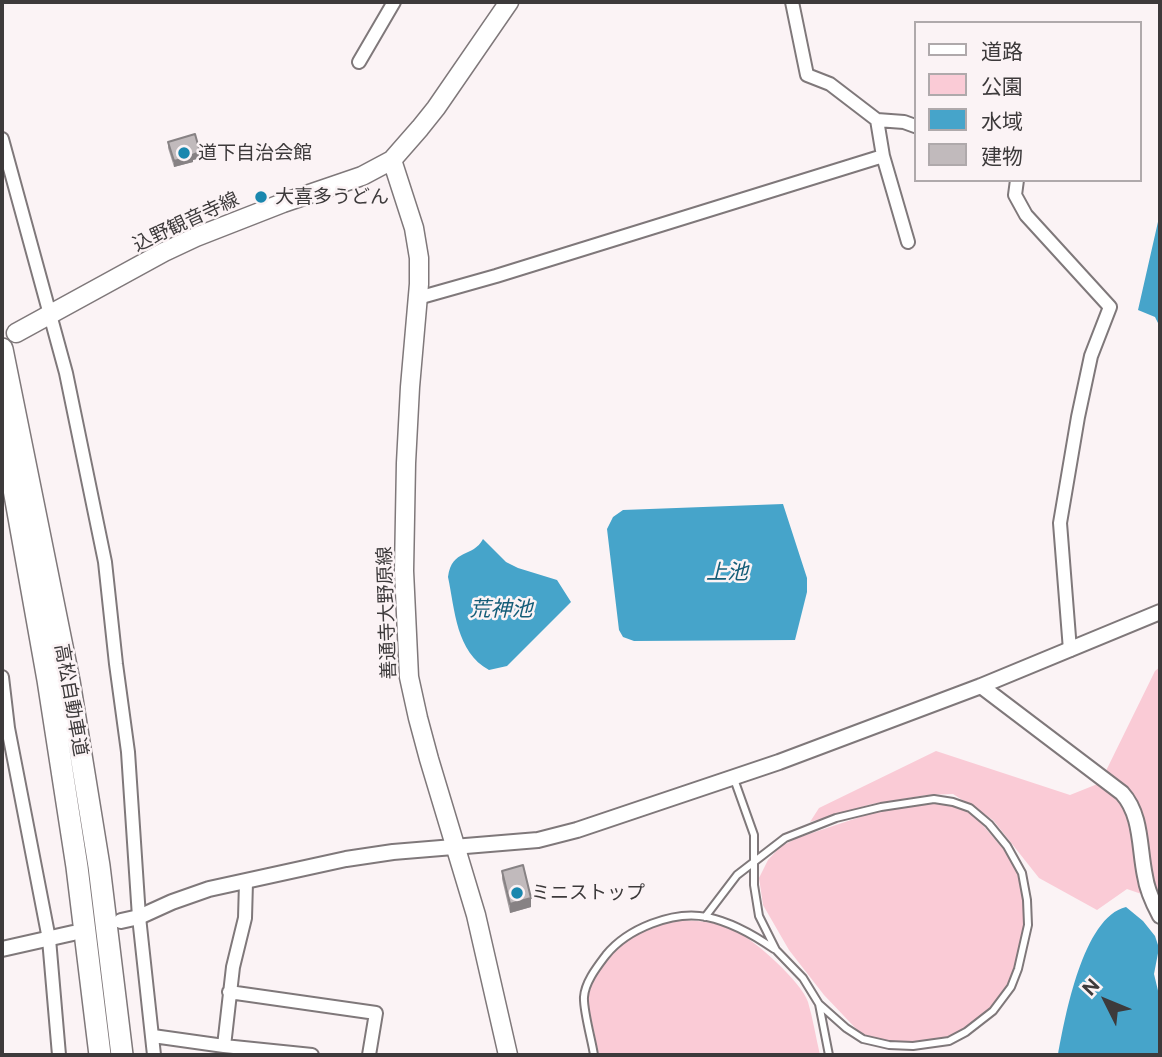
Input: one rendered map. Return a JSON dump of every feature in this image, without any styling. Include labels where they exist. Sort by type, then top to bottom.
[{"type":"highway","name":"高松自動車道","points":[[9,341],[99,866],[122,1055]]},
{"type":"highway","name":"高松自動車道","points":[[2,422],[50,693],[77,867],[100,1055]]},
{"type":"main road","name":"込野観音寺線","points":[[9,341],[195,237],[362,176],[392,160],[421,128],[509,2]]},
{"type":"main road","name":"善通寺大野原線","points":[[392,160],[414,228],[419,258],[406,463],[404,571],[409,677],[418,718],[476,915],[508,1055]]},
{"type":"street","points":[[359,62],[394,2]]},
{"type":"street","points":[[792,2],[807,75],[830,84],[877,120],[914,126]]},
{"type":"street","points":[[877,120],[883,156],[908,242]]},
{"type":"street","points":[[3,146],[66,373],[105,562],[128,752],[139,917],[155,1055]]},
{"type":"street","points":[[418,298],[883,156]]},
{"type":"street","points":[[1017,182],[1015,195],[1026,215],[1110,307],[1091,356],[1060,523],[1070,650]]},
{"type":"street","points":[[121,921],[139,917],[209,889],[346,859],[393,852],[538,840],[578,830],[779,762],[981,686],[1160,612]]},
{"type":"street","points":[[2,677],[8,728],[49,939],[59,1055]]},
{"type":"street","points":[[981,686],[1102,777],[1130,802],[1135,812],[1148,891],[1160,916]]},
{"type":"street","points":[[224,1046],[233,967],[245,918],[246,882]]},
{"type":"street","points":[[2,949],[73,933]]},
{"type":"street","points":[[229,992],[376,1013],[369,1055]]},
{"type":"street","points":[[153,1036],[312,1055]]},
{"type":"lane","points":[[734,777],[754,835],[754,885],[759,916],[776,950]]},
{"type":"lane","points":[[594,1055],[584,998],[587,985],[610,951],[645,926],[683,917],[705,917],[754,935],[776,950],[803,978],[819,1004],[846,1028],[863,1039],[889,1045],[913,1046],[949,1041],[993,1012],[1011,988],[1028,925],[1022,873],[1007,846],[971,808],[934,799],[881,807],[836,818],[785,838],[737,875],[705,917]]},
{"type":"lane","points":[[819,1004],[829,1055]]},
{"type":"green space","points":[[1160,667],[1160,910],[1153,898],[1127,889],[1097,910],[1039,878],[993,820],[953,794],[927,795],[872,804],[810,822],[819,808],[936,751],[1070,795],[1100,783],[1155,671]]},
{"type":"green space","points":[[942,803],[969,812],[1005,851],[1018,870],[1025,916],[1014,968],[1004,992],[986,1014],[942,1039],[920,1042],[891,1041],[862,1035],[824,995],[789,950],[763,905],[759,878],[768,860],[780,847],[797,838],[872,813]]},
{"type":"green space","points":[[682,920],[729,927],[776,962],[804,993],[820,1055],[599,1055],[587,999],[594,978],[609,958],[637,934],[655,926]]},
{"type":"water","points":[[1160,213],[1160,327],[1155,317],[1138,310]]},
{"type":"water","name":"上池","points":[[783,504],[807,578],[807,592],[795,640],[634,641],[623,637],[619,630],[607,529],[613,517],[623,510]]},
{"type":"water","name":"荒神池","points":[[483,539],[506,562],[557,580],[571,602],[507,666],[489,670],[478,662],[463,641],[448,577],[450,568],[458,557],[474,549]]},
{"type":"water","points":[[1126,907],[1143,921],[1155,936],[1159,948],[1154,974],[1160,999],[1160,1055],[1058,1055],[1071,994],[1087,948],[1098,929],[1111,915]]},
{"type":"building","name":"道下自治会館","points":[[195,134],[200,152],[174,161],[168,142]]},
{"type":"building","name":"ミニストップ","points":[[523,865],[531,898],[510,904],[502,871]]},
{"type":"place","name":"道下自治会館","points":[[184,153]]},
{"type":"place","name":"大喜多うどん","points":[[261,197]]},
{"type":"place","name":"ミニストップ","points":[[517,893]]}]
